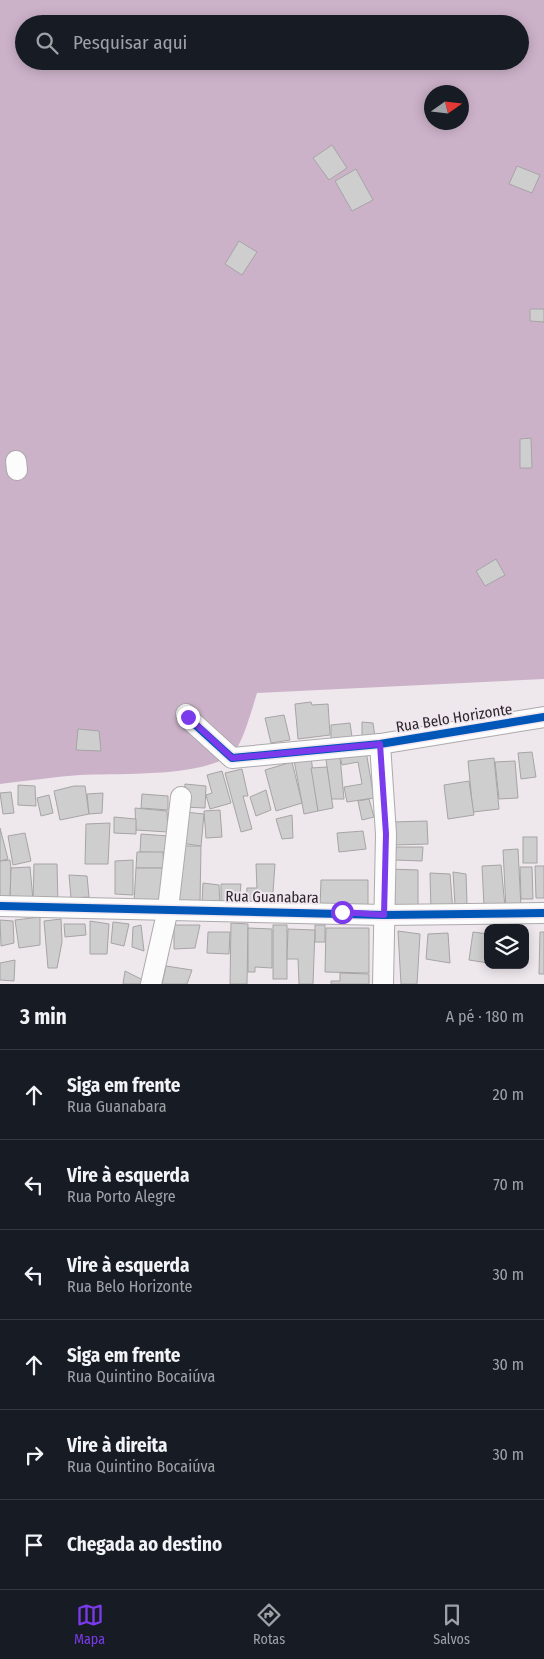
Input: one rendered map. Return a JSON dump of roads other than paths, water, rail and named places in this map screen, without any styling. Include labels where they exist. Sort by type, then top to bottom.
[{"type":"street","name":"Rua Belo Horizonte","points":[[188,717],[232,758],[308,749],[380,744],[544,717]]},
{"type":"street","points":[[380,744],[386,834],[383,984]]},
{"type":"street","points":[[151,984],[168,909],[181,796]]},
{"type":"street","name":"Rua Guanabara","points":[[0,906],[384,915],[544,913]]}]
